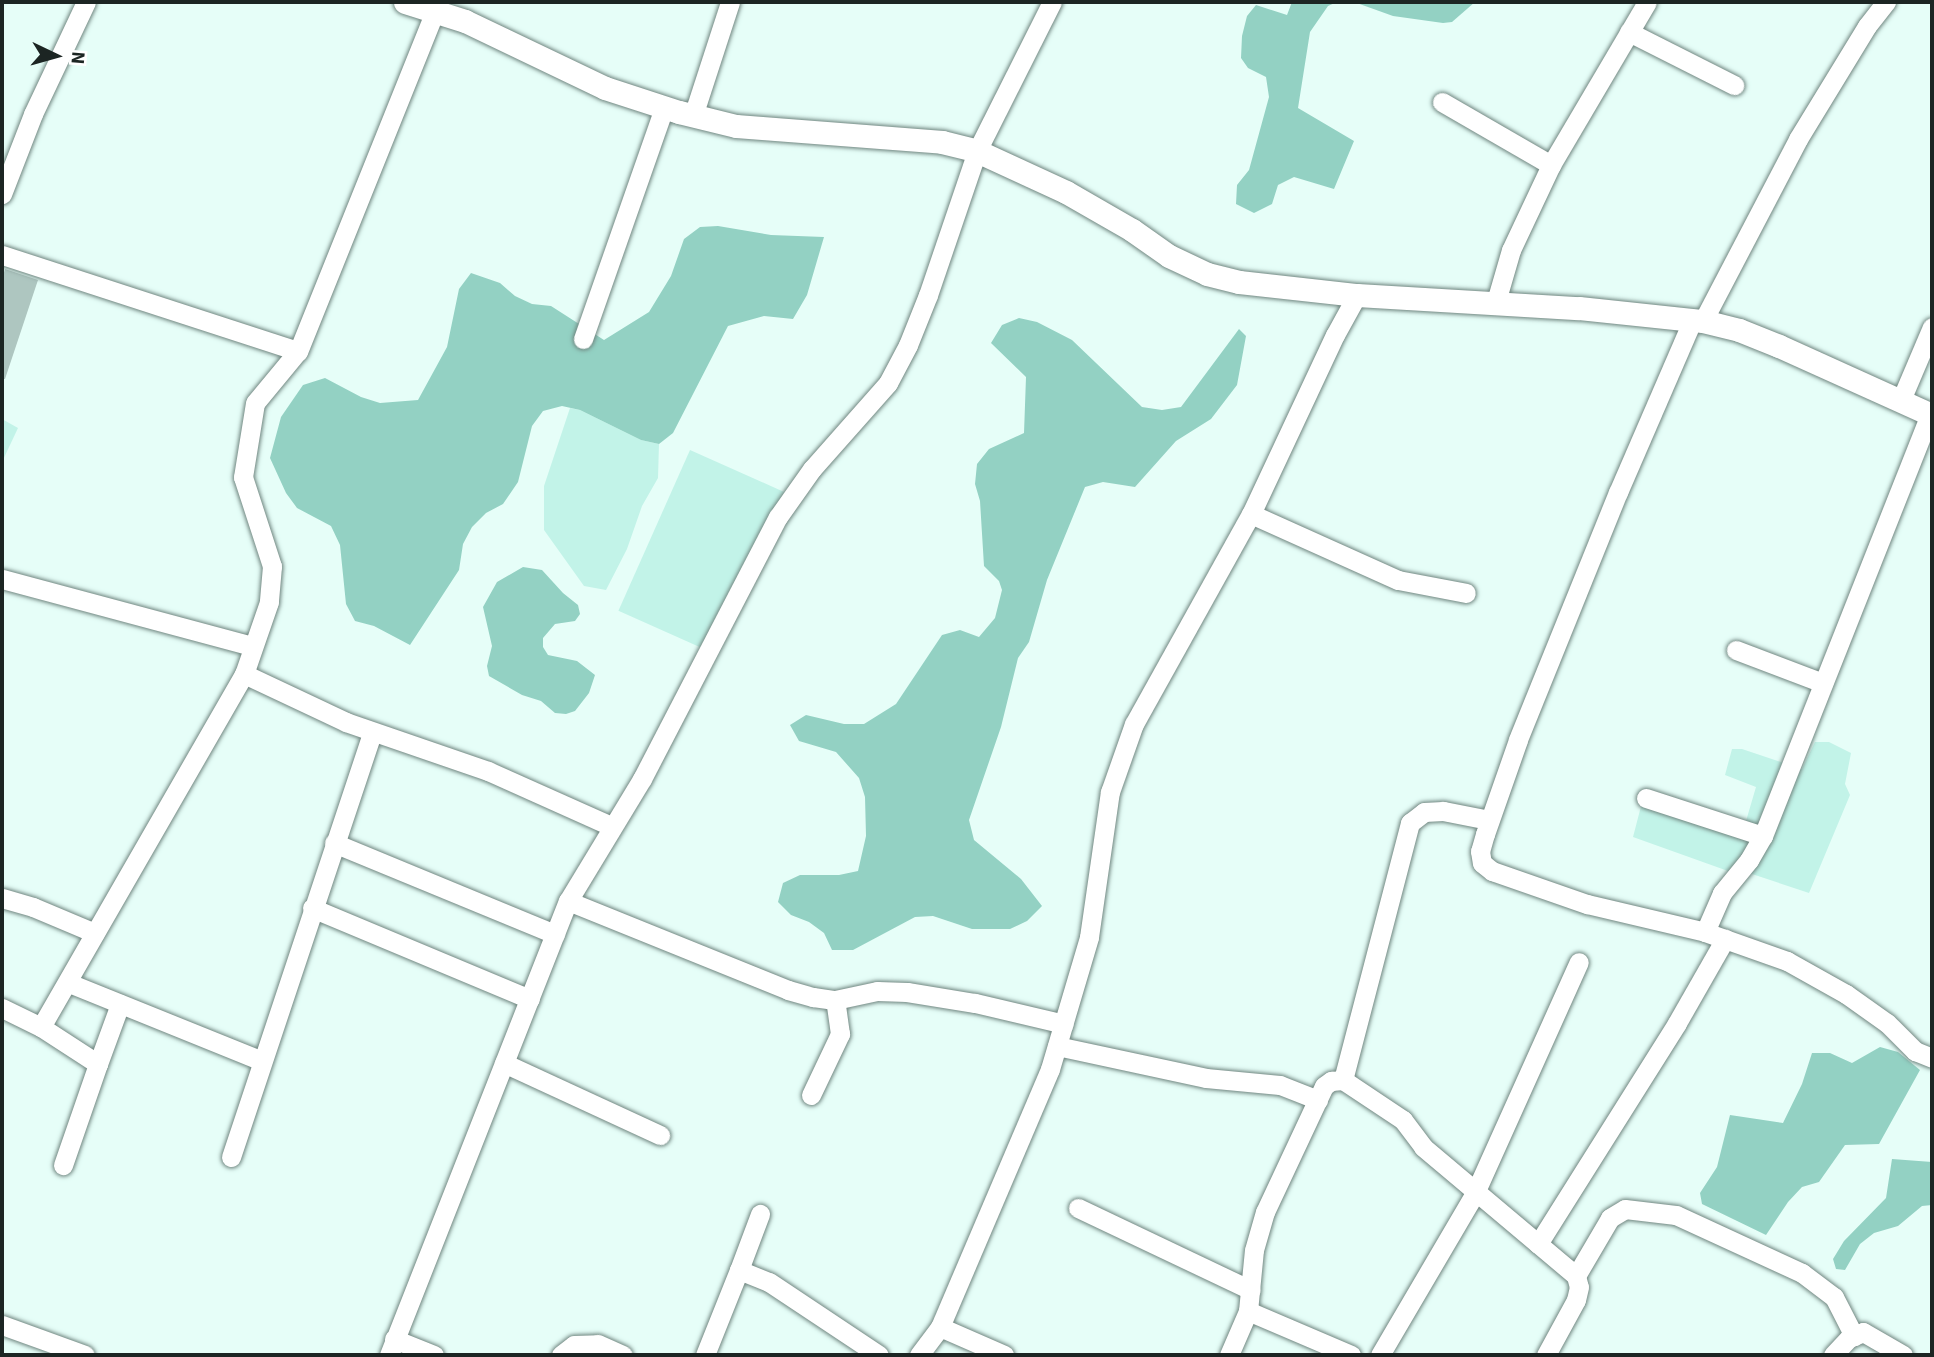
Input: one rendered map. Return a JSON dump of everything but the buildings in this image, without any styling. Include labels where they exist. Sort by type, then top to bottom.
[{"type":"street","points":[[2,194],[33,114],[86,2]]},
{"type":"street","points":[[405,2],[465,21],[605,88],[693,116],[736,125],[942,142],[977,151],[1066,192],[1132,230],[1168,256],[1207,274],[1239,282],[1357,295],[1579,308],[1698,320],[1739,330],[1931,414],[1763,836],[1749,860],[1722,893],[1705,932]]},
{"type":"street","points":[[693,116],[730,2]]},
{"type":"street","points":[[434,1355],[391,1347],[568,901],[611,826],[642,779],[778,517],[812,469],[893,374],[928,295],[977,151],[1052,2]]},
{"type":"street","points":[[1495,305],[1511,250],[1551,165],[1647,2]]},
{"type":"street","points":[[1885,2],[1867,26],[1798,139],[1698,320],[1618,492],[1518,740],[1480,851],[1482,863],[1492,871],[1587,904],[1705,932],[1787,961],[1846,994],[1887,1023],[1915,1051],[1932,1058]]},
{"type":"street","points":[[41,1027],[69,983],[244,674],[251,646],[269,602],[272,566],[243,477],[255,404],[298,351],[435,11]]},
{"type":"street","points":[[1629,32],[1734,85]]},
{"type":"street","points":[[1442,102],[1551,165]]},
{"type":"street","points":[[583,339],[664,108]]},
{"type":"street","points":[[2,255],[298,351]]},
{"type":"street","points":[[919,1355],[940,1327],[998,1197],[1057,1046],[1089,937],[1110,792],[1134,724],[1251,514],[1335,335],[1357,295]]},
{"type":"street","points":[[1901,400],[1932,327]]},
{"type":"street","points":[[1251,514],[1398,580],[1466,593]]},
{"type":"street","points":[[2,579],[251,646]]},
{"type":"street","points":[[1736,650],[1823,683]]},
{"type":"street","points":[[244,674],[372,732],[488,771],[611,826]]},
{"type":"street","points":[[231,1157],[260,1060],[372,732]]},
{"type":"street","points":[[1646,798],[1763,836]]},
{"type":"street","points":[[1343,1080],[1410,823],[1424,812],[1443,811],[1489,820]]},
{"type":"street","points":[[334,843],[555,934]]},
{"type":"street","points":[[2,898],[33,907],[95,933]]},
{"type":"street","points":[[568,901],[788,990],[835,1000],[877,991],[907,992],[975,1003],[1064,1024]]},
{"type":"street","points":[[312,908],[530,999]]},
{"type":"street","points":[[1538,1244],[1677,1023],[1725,939]]},
{"type":"street","points":[[1380,1355],[1475,1193],[1579,962]]},
{"type":"street","points":[[69,983],[260,1060]]},
{"type":"street","points":[[811,1095],[840,1034],[835,1000]]},
{"type":"street","points":[[63,1165],[120,1004]]},
{"type":"street","points":[[2,1008],[41,1027],[98,1064]]},
{"type":"street","points":[[1057,1046],[1206,1078],[1280,1085],[1318,1100]]},
{"type":"street","points":[[504,1063],[660,1135]]},
{"type":"street","points":[[1229,1355],[1248,1311],[1254,1250],[1265,1212],[1318,1100],[1331,1080],[1343,1080],[1403,1120],[1423,1147],[1576,1276],[1579,1287],[1576,1300],[1546,1355]]},
{"type":"street","points":[[1078,1208],[1251,1290]]},
{"type":"street","points":[[1576,1276],[1611,1218],[1625,1209],[1676,1215],[1802,1273],[1834,1297],[1854,1336]]},
{"type":"street","points":[[705,1355],[760,1214]]},
{"type":"street","points":[[739,1270],[769,1282],[879,1355]]},
{"type":"street","points":[[1248,1311],[1351,1355]]},
{"type":"street","points":[[2,1325],[85,1355]]},
{"type":"street","points":[[940,1327],[1004,1355]]},
{"type":"street","points":[[1833,1355],[1854,1336],[1863,1332],[1903,1355]]},
{"type":"street","points":[[561,1355],[574,1345],[598,1345],[624,1355]]},
{"type":"green space","points":[[1292,2],[1337,2],[1328,6],[1310,32],[1298,108],[1354,141],[1334,189],[1294,177],[1278,185],[1272,204],[1254,213],[1236,204],[1237,185],[1249,170],[1269,97],[1266,77],[1248,68],[1241,58],[1242,36],[1247,16],[1256,5],[1287,15]]},
{"type":"green space","points":[[1354,2],[1475,2],[1452,22],[1443,23],[1393,16]]},
{"type":"green space","points":[[718,226],[771,235],[824,237],[807,295],[793,319],[764,316],[728,326],[673,433],[659,444],[641,440],[580,410],[562,406],[543,411],[532,426],[518,482],[503,504],[486,513],[472,527],[463,544],[459,570],[410,645],[374,626],[355,621],[346,604],[340,545],[331,526],[297,508],[286,493],[270,458],[281,417],[303,385],[325,378],[361,397],[380,403],[418,400],[447,347],[459,289],[471,273],[500,283],[515,296],[532,304],[551,306],[604,340],[649,312],[671,276],[684,239],[700,227]]},
{"type":"green space","points":[[1019,318],[1037,322],[1072,340],[1142,407],[1162,410],[1181,407],[1239,329],[1246,336],[1237,385],[1211,419],[1176,441],[1135,487],[1103,482],[1085,487],[1047,580],[1029,642],[1018,658],[1001,727],[969,820],[974,840],[1021,879],[1042,906],[1027,921],[1010,929],[972,929],[933,916],[915,917],[853,950],[832,950],[824,933],[809,922],[791,915],[778,902],[783,883],[800,875],[839,875],[858,871],[866,836],[865,797],[859,778],[836,752],[799,741],[790,725],[806,715],[844,724],[864,724],[896,704],[942,635],[960,630],[979,637],[995,618],[1002,590],[999,581],[984,566],[980,501],[975,484],[977,464],[989,449],[1024,433],[1026,377],[991,343],[1002,325]]},
{"type":"green space","points":[[570,408],[580,410],[641,440],[659,444],[658,478],[642,506],[627,549],[606,590],[584,586],[544,530],[544,486]]},
{"type":"green space","points":[[2,419],[18,428],[2,462]]},
{"type":"green space","points":[[690,450],[784,492],[713,653],[618,611]]},
{"type":"green space","points":[[523,567],[542,570],[578,605],[580,614],[575,621],[555,624],[543,638],[543,647],[548,655],[577,661],[595,675],[589,693],[575,711],[566,714],[555,713],[541,701],[522,695],[489,676],[487,666],[492,646],[483,607],[497,582]]},
{"type":"green space","points":[[1815,742],[1829,742],[1851,753],[1845,784],[1850,795],[1809,893],[1752,874],[1728,871],[1633,837],[1645,791],[1746,821],[1756,787],[1725,775],[1732,749],[1742,749],[1802,769]]},
{"type":"green space","points":[[1880,1047],[1898,1052],[1920,1070],[1879,1144],[1845,1145],[1819,1182],[1802,1187],[1788,1202],[1766,1235],[1702,1204],[1700,1193],[1717,1167],[1730,1115],[1783,1123],[1802,1084],[1812,1053],[1830,1053],[1852,1063]]},
{"type":"green space","points":[[1892,1159],[1932,1162],[1932,1205],[1922,1206],[1898,1226],[1874,1233],[1860,1244],[1845,1270],[1836,1269],[1833,1259],[1844,1241],[1886,1198]]}]
